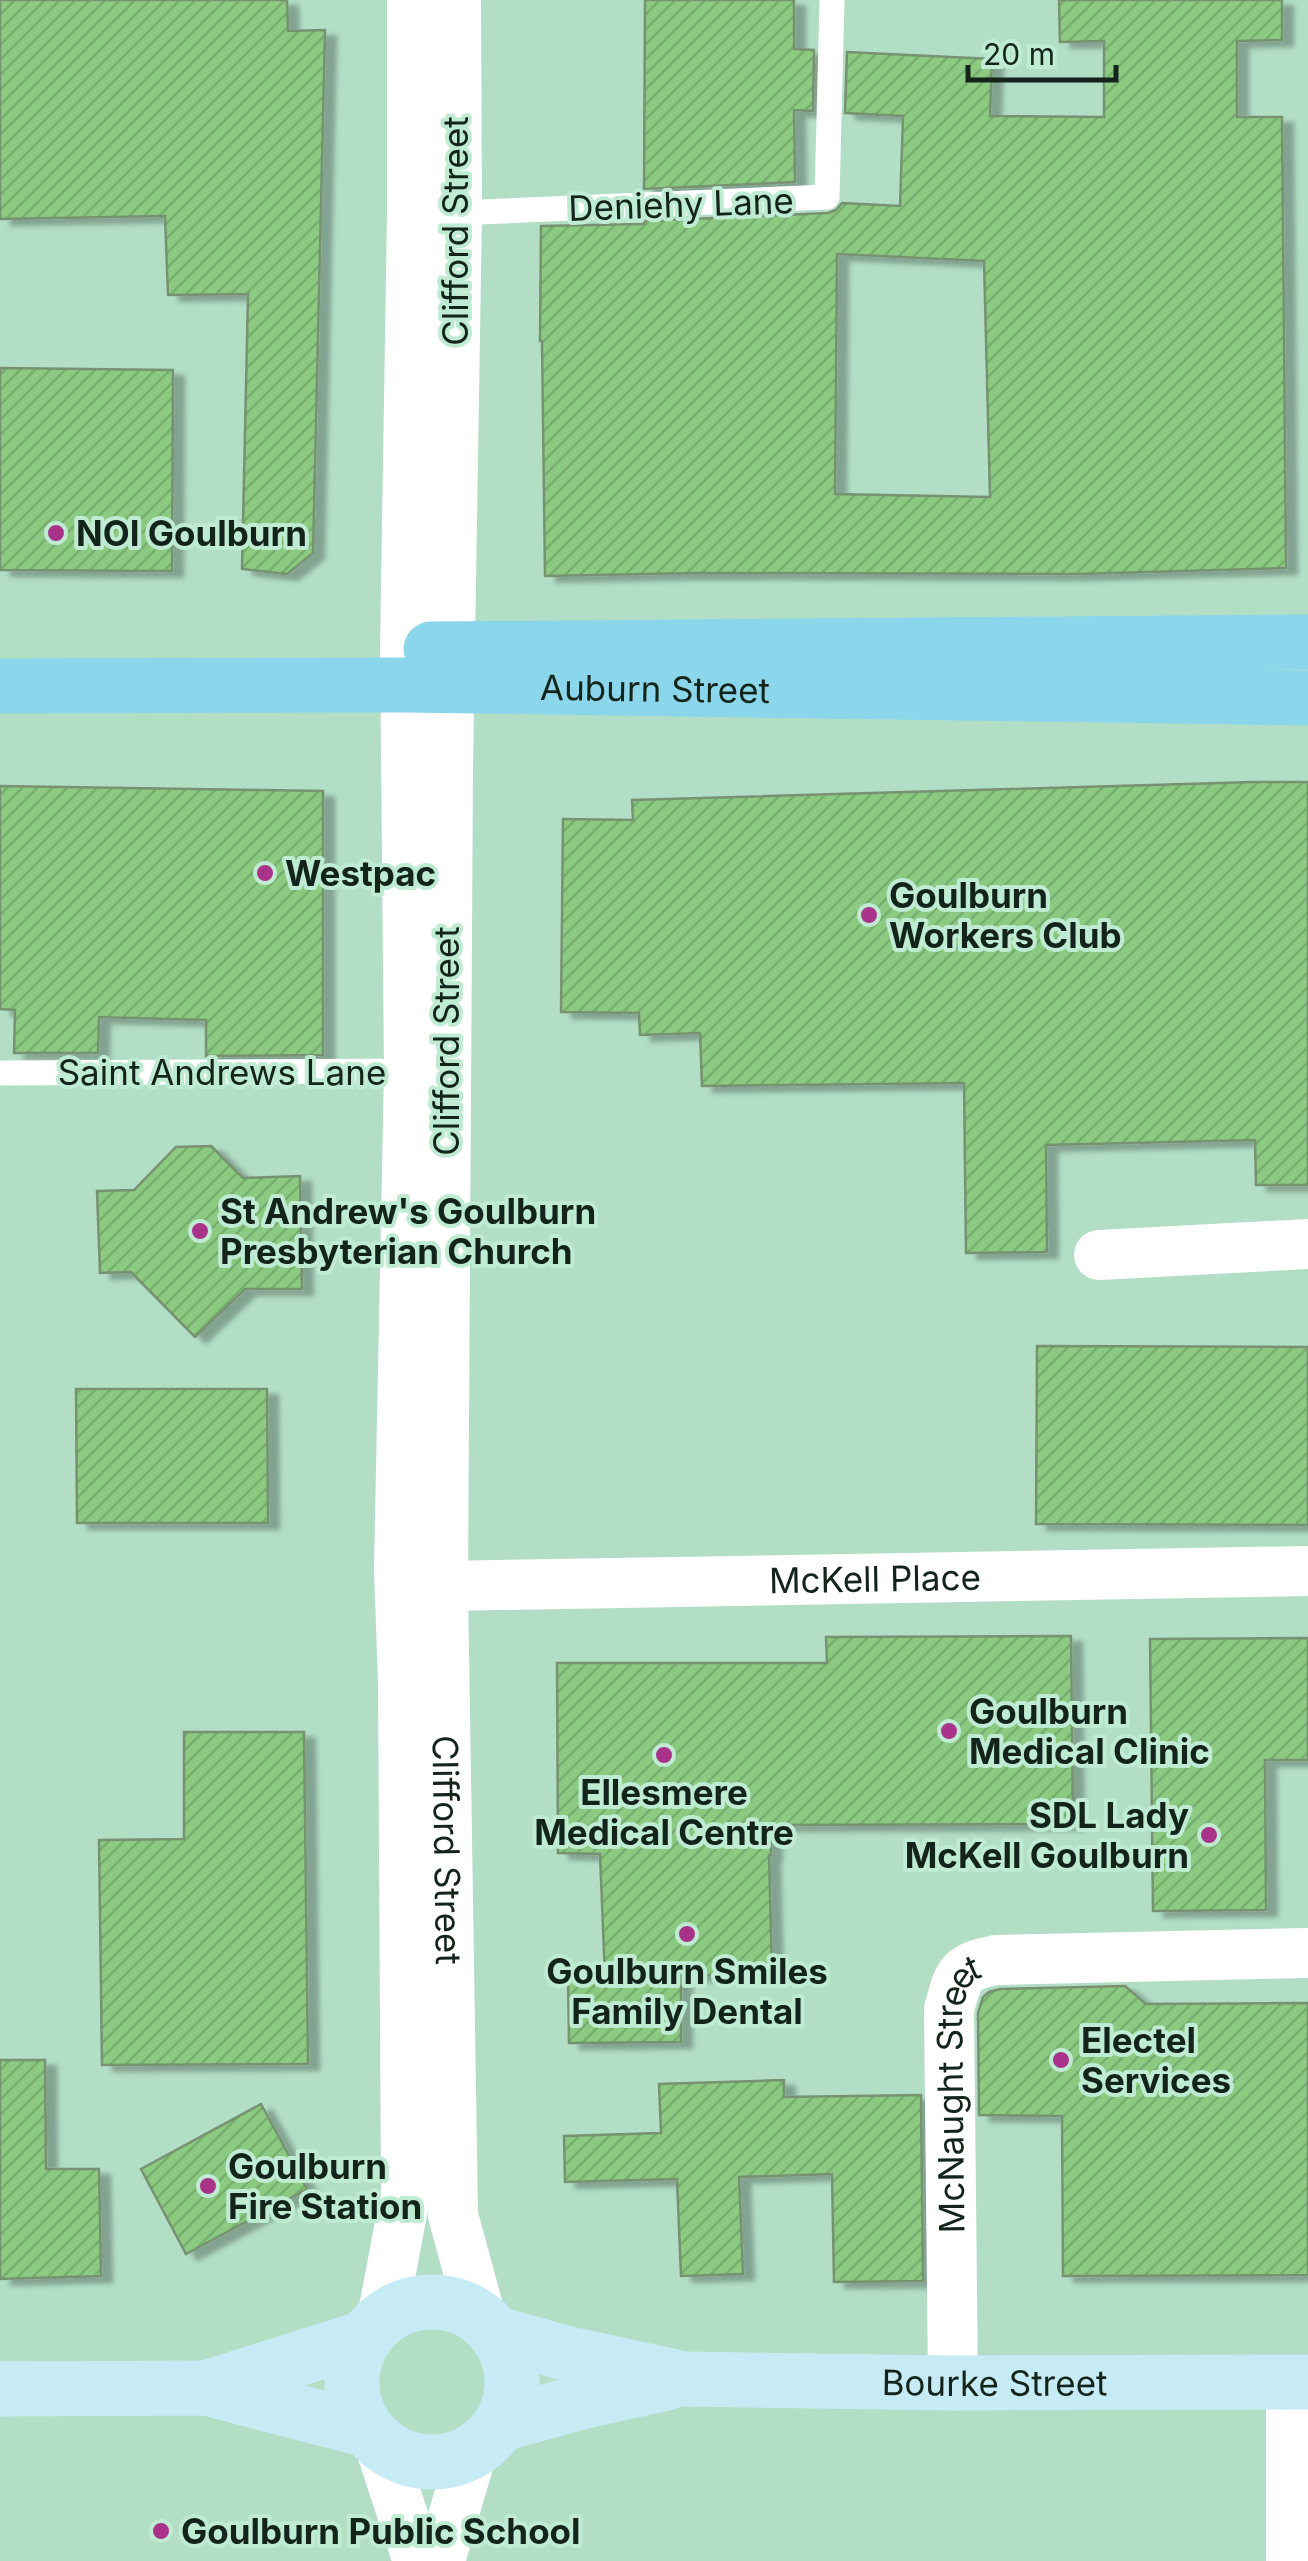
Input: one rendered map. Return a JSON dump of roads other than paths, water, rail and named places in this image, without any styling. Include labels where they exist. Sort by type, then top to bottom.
[{"type":"main road","name":"Auburn Street","points":[[0,686],[427,668],[1308,642]]},
{"type":"main road","name":"Auburn Street","points":[[0,649],[427,668],[1308,698]]},
{"type":"main road","points":[[0,2388],[206,2388],[373,2436],[404,2458],[431,2463],[459,2459],[487,2438],[511,2402],[513,2379],[509,2356],[490,2326],[458,2305],[432,2301],[405,2305],[373,2328],[206,2388]]},
{"type":"main road","name":"Bourke Street","points":[[490,2326],[561,2352],[684,2380],[1299,2382]]},
{"type":"main road","points":[[373,2328],[354,2360],[351,2384],[356,2408],[373,2436]]},
{"type":"main road","name":"Bourke Street","points":[[487,2438],[582,2402],[684,2380]]},
{"type":"street","name":"Clifford Street","points":[[373,2328],[406,2192],[428,1574],[427,668],[412,213],[412,0]]},
{"type":"street","name":"Clifford Street","points":[[427,668],[457,213],[456,0]]},
{"type":"street","points":[[1099,1255],[1308,1244]]},
{"type":"street","name":"McKell Place","points":[[428,1574],[1308,1571]]},
{"type":"street","name":"Clifford Street","points":[[423,1683],[453,2214],[490,2326]]},
{"type":"street","name":"McNaught Street","points":[[953,2383],[949,2009],[957,1980],[972,1965],[996,1960],[1308,1953]]},
{"type":"street","points":[[1291,2561],[1299,2382]]},
{"type":"street","points":[[373,2436],[418,2561]]},
{"type":"street","points":[[440,2561],[487,2438]]},
{"type":"lane","name":"Deniehy Lane","points":[[457,213],[827,197],[832,0]]},
{"type":"lane","name":"Saint Andrews Lane","points":[[0,1072],[427,1070]]},
{"type":"place","name":"NOI Goulburn","points":[[56,533]]},
{"type":"place","name":"Westpac","points":[[265,873]]},
{"type":"place","name":"Goulburn Workers Club","points":[[869,915]]},
{"type":"place","name":"St Andrew's Goulburn Presbyterian Church","points":[[200,1231]]},
{"type":"place","name":"Goulburn Medical Clinic","points":[[949,1731]]},
{"type":"place","name":"Ellesmere Medical Centre","points":[[664,1755]]},
{"type":"place","name":"SDL Lady McKell Goulburn","points":[[1209,1835]]},
{"type":"place","name":"Goulburn Smiles Family Dental","points":[[687,1934]]},
{"type":"place","name":"Electel Services","points":[[1061,2060]]},
{"type":"place","name":"Goulburn Fire Station","points":[[208,2186]]},
{"type":"place","name":"Goulburn Public School","points":[[161,2531]]}]
